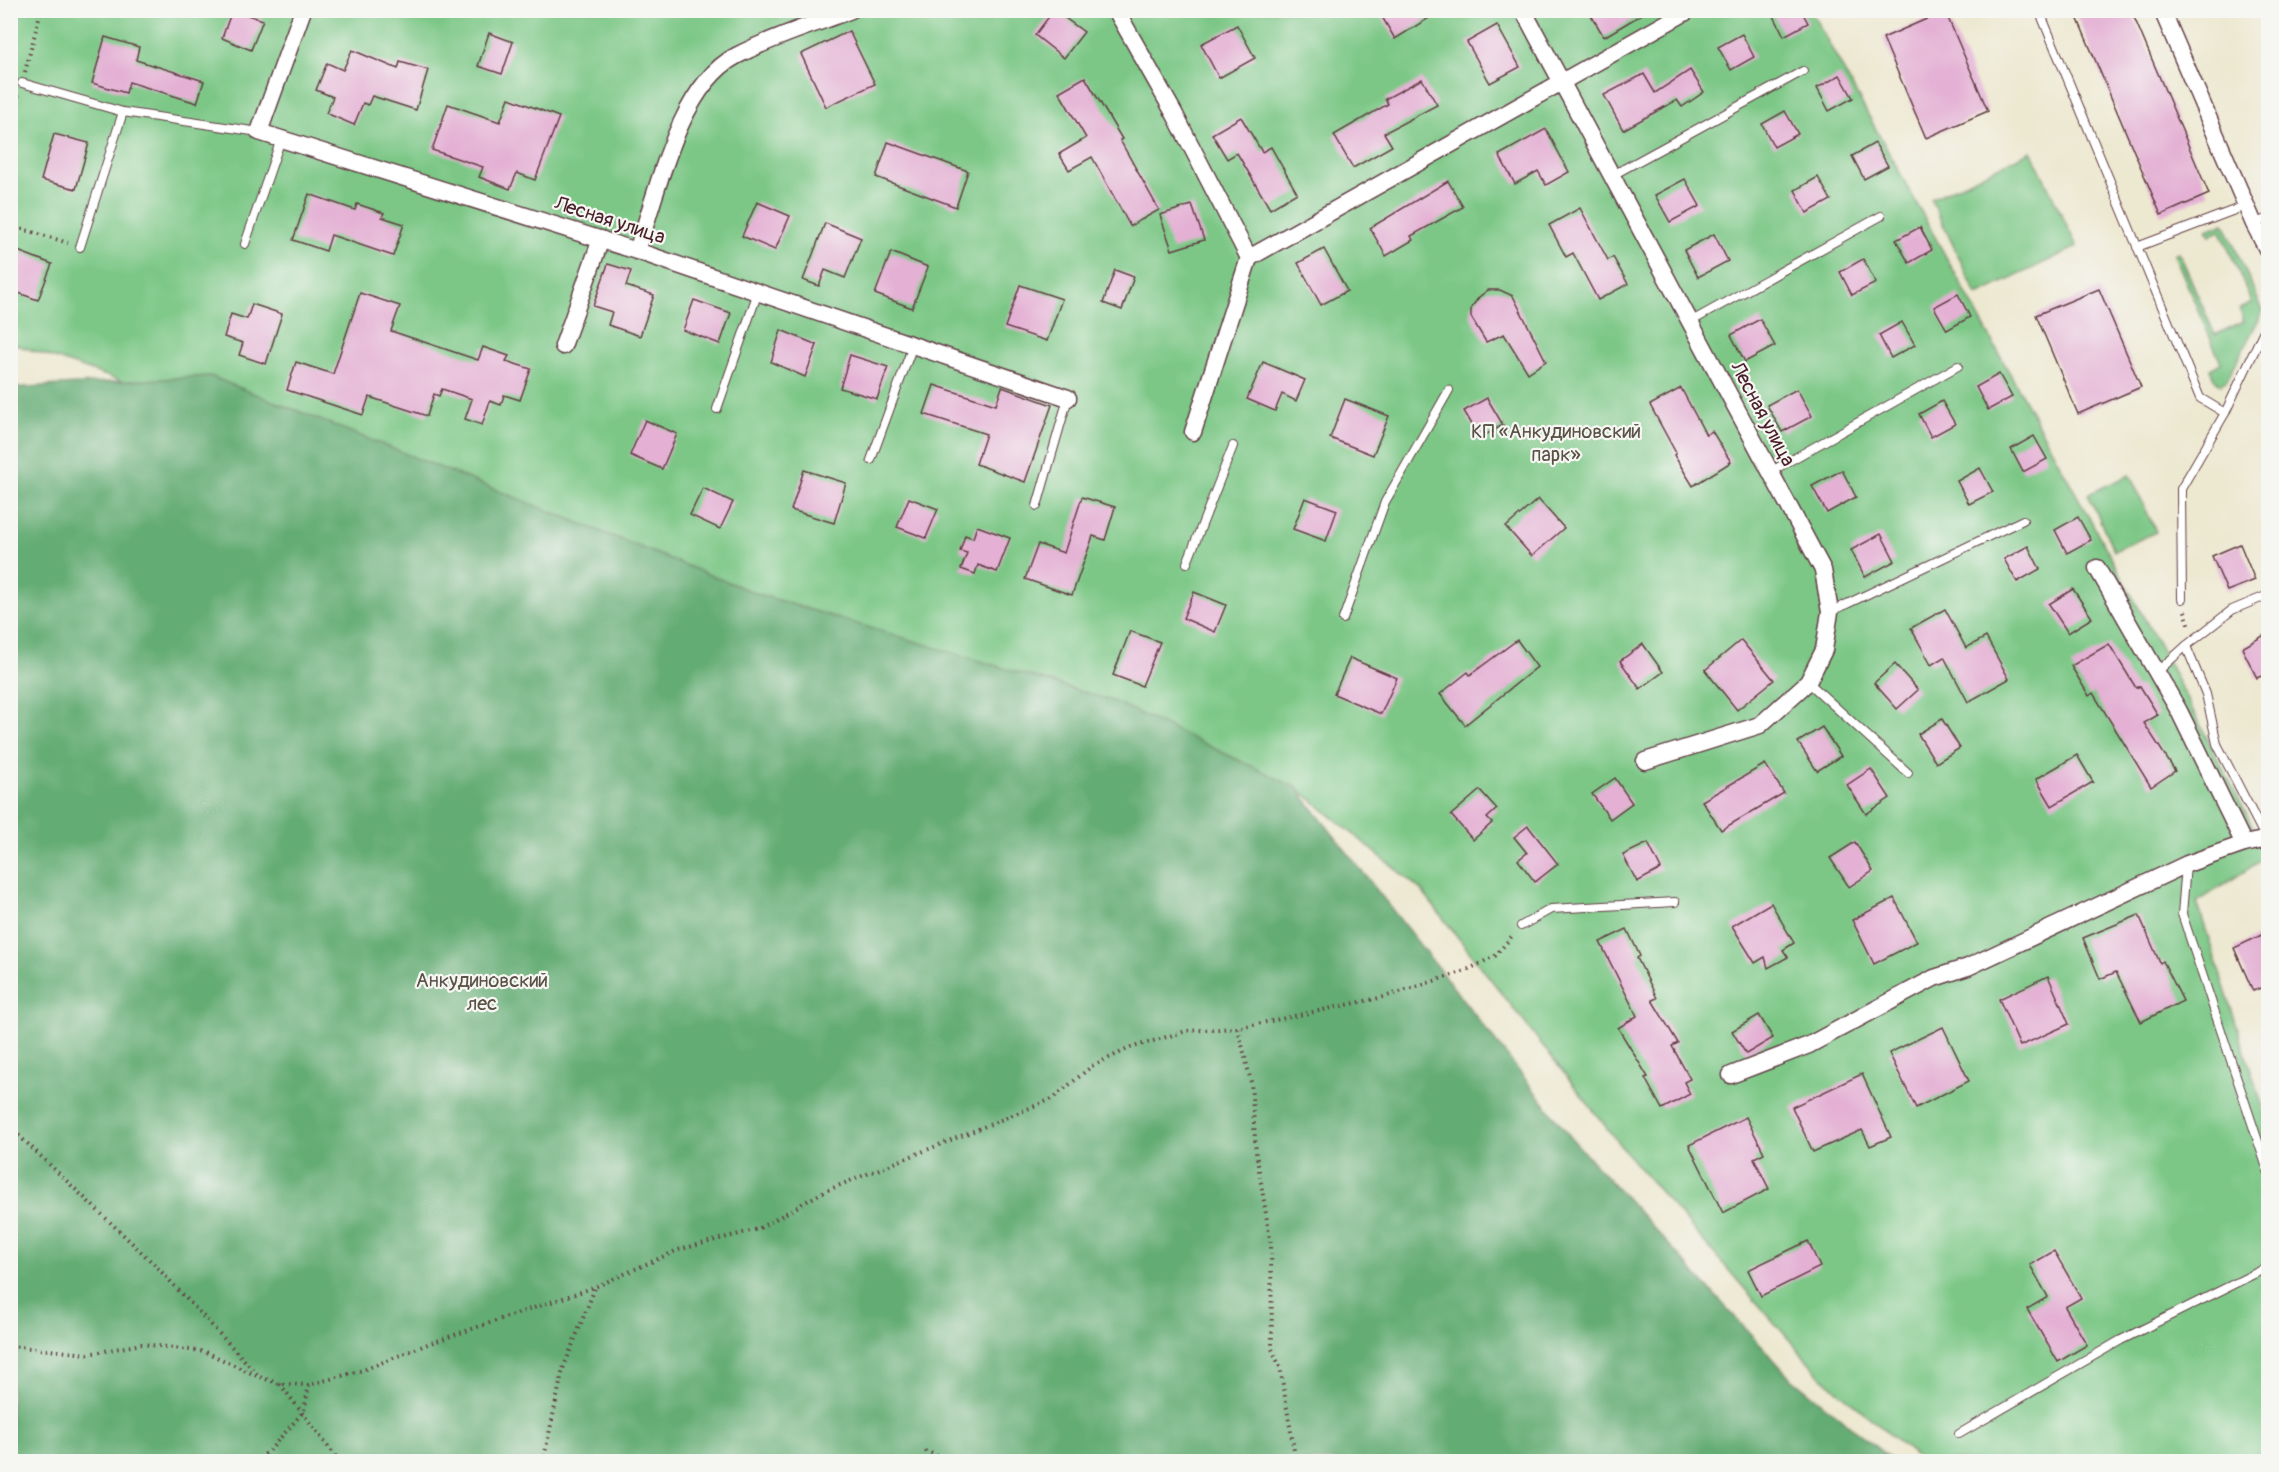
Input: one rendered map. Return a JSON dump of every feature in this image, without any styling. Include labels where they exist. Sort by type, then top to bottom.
[{"type":"street","points":[[259,132],[303,10]]},
{"type":"street","points":[[637,251],[684,114],[711,75],[735,57],[851,10]]},
{"type":"street","points":[[1116,10],[1174,113],[1249,258]]},
{"type":"street","name":"Лесная улица","points":[[1523,10],[1823,570],[1830,612],[1824,650],[1808,682],[1760,725],[1645,761]]},
{"type":"street","points":[[2162,10],[2246,206],[2261,221],[2268,251]]},
{"type":"street","points":[[1193,432],[1249,258],[1686,12]]},
{"type":"street","name":"Лесная улица","points":[[259,132],[602,239],[1068,398]]},
{"type":"street","points":[[563,346],[602,239]]},
{"type":"street","points":[[2097,568],[2179,711],[2244,844]]},
{"type":"street","points":[[1731,1075],[1809,1045],[1934,978],[1968,967],[2187,864],[2244,844],[2267,839]]},
{"type":"lane","points":[[2039,10],[2200,398],[2225,413]]},
{"type":"lane","points":[[1611,176],[1803,71]]},
{"type":"lane","points":[[22,83],[123,112],[259,132]]},
{"type":"lane","points":[[80,247],[123,112]]},
{"type":"lane","points":[[245,244],[281,140]]},
{"type":"lane","points":[[2137,247],[2246,206]]},
{"type":"lane","points":[[1690,322],[1881,216]]},
{"type":"lane","points":[[717,410],[758,292]]},
{"type":"lane","points":[[2182,600],[2181,489],[2225,413],[2268,322]]},
{"type":"lane","points":[[871,460],[913,345]]},
{"type":"lane","points":[[1770,472],[1958,366]]},
{"type":"lane","points":[[1343,619],[1385,502],[1449,390]]},
{"type":"lane","points":[[1037,506],[1068,398]]},
{"type":"lane","points":[[1187,563],[1233,446]]},
{"type":"lane","points":[[1830,612],[2023,520]]},
{"type":"lane","points":[[2157,672],[2194,639],[2232,610],[2268,595]]},
{"type":"lane","points":[[2187,646],[2206,694],[2217,744],[2267,839]]},
{"type":"lane","points":[[1808,682],[1908,773]]},
{"type":"lane","points":[[2187,864],[2182,914],[2268,1171]]},
{"type":"lane","points":[[1521,926],[1551,909],[1675,903]]},
{"type":"lane","points":[[1959,1434],[2121,1340],[2268,1267]]},
{"type":"path","points":[[10,119],[41,10]]},
{"type":"path","points":[[10,95],[16,100]]},
{"type":"path","points":[[10,225],[80,247]]},
{"type":"path","points":[[2182,600],[2194,639]]},
{"type":"path","points":[[10,1346],[88,1354],[142,1344],[206,1352],[280,1384],[309,1384],[363,1370],[428,1344],[595,1287],[678,1250],[758,1229],[823,1192],[1052,1099],[1092,1066],[1130,1048],[1186,1031],[1238,1028],[1384,997],[1465,971],[1495,956],[1521,926]]},
{"type":"path","points":[[1238,1028],[1251,1082],[1256,1152],[1270,1235],[1274,1313],[1272,1349],[1280,1367],[1296,1461]]},
{"type":"path","points":[[10,1127],[155,1265],[260,1377]]},
{"type":"path","points":[[543,1461],[563,1369],[595,1287]]},
{"type":"path","points":[[280,1384],[304,1411],[340,1461]]},
{"type":"path","points":[[255,1461],[269,1451],[304,1411],[309,1384]]},
{"type":"path","points":[[925,1451],[953,1461]]},
{"type":"green space","name":"КП «Анкудиновский парк»","points":[[21,10],[1811,11],[2159,645],[2268,856],[2197,902],[2268,1123],[2268,1461],[1921,1461],[1821,1376],[1628,1155],[1421,890],[1296,787],[11,343],[10,41]]},
{"type":"green space","points":[[2031,151],[2077,247],[1977,295],[1931,199]]},
{"type":"green space","points":[[2224,223],[2263,311],[2227,380],[2221,384],[2214,379],[2210,369],[2221,363],[2174,254],[2179,252],[2215,335],[2244,321],[2240,309],[2252,303],[2221,231],[2210,235],[2207,230]]},
{"type":"green space","name":"Анкудиновский лес","points":[[210,376],[758,594],[1113,701],[1296,787],[1573,1140],[1789,1376],[1893,1461],[11,1461],[11,388]]},
{"type":"green space","points":[[2130,475],[2156,532],[2114,551],[2088,494]]},
{"type":"building","points":[[232,10],[263,20],[251,50],[222,38]]},
{"type":"building","points":[[1054,10],[1084,32],[1064,58],[1035,35]]},
{"type":"building","points":[[1378,10],[1442,10],[1395,39]]},
{"type":"building","points":[[1588,10],[1649,10],[1604,37]]},
{"type":"building","points":[[1771,10],[1801,10],[1808,23],[1784,36]]},
{"type":"building","points":[[2074,10],[2131,10],[2209,194],[2161,215]]},
{"type":"building","points":[[1945,11],[1988,111],[1926,138],[1883,38]]},
{"type":"building","points":[[1237,25],[1255,58],[1219,78],[1201,44]]},
{"type":"building","points":[[1497,25],[1520,67],[1490,83],[1467,42]]},
{"type":"building","points":[[849,31],[875,84],[826,107],[801,54]]},
{"type":"building","points":[[489,33],[513,42],[502,74],[478,66]]},
{"type":"building","points":[[1742,34],[1754,57],[1731,70],[1718,47]]},
{"type":"building","points":[[105,37],[139,47],[136,60],[204,81],[197,103],[129,82],[126,93],[92,83]]},
{"type":"building","points":[[352,50],[398,69],[400,62],[428,70],[416,110],[372,96],[368,105],[363,103],[354,125],[326,113],[333,97],[316,90],[327,63],[343,70]]},
{"type":"building","points":[[1690,70],[1704,92],[1682,107],[1677,100],[1623,130],[1604,95],[1644,74],[1655,93]]},
{"type":"building","points":[[1840,75],[1853,98],[1829,111],[1817,88]]},
{"type":"building","points":[[1085,77],[1122,139],[1120,140],[1159,210],[1130,226],[1092,157],[1069,170],[1059,154],[1086,138],[1059,92]]},
{"type":"building","points":[[1422,79],[1437,105],[1384,133],[1392,146],[1353,168],[1334,135],[1388,104],[1385,99]]},
{"type":"building","points":[[509,98],[559,117],[535,180],[517,173],[510,189],[479,177],[483,167],[432,150],[448,104],[500,122]]},
{"type":"building","points":[[1785,111],[1798,134],[1774,147],[1762,124]]},
{"type":"building","points":[[1241,117],[1262,152],[1271,147],[1297,193],[1270,209],[1237,153],[1227,159],[1212,134]]},
{"type":"building","points":[[1546,129],[1569,172],[1546,185],[1538,171],[1515,184],[1499,155]]},
{"type":"building","points":[[54,134],[89,143],[76,189],[41,180]]},
{"type":"building","points":[[888,142],[968,171],[956,207],[876,177]]},
{"type":"building","points":[[1875,143],[1888,166],[1864,179],[1852,156]]},
{"type":"building","points":[[1818,177],[1831,200],[1807,213],[1795,190]]},
{"type":"building","points":[[1685,179],[1700,206],[1670,222],[1655,195]]},
{"type":"building","points":[[1448,181],[1463,207],[1411,236],[1413,240],[1386,256],[1370,228]]},
{"type":"building","points":[[309,194],[355,210],[357,204],[384,213],[382,217],[404,224],[393,256],[331,235],[326,251],[293,240]]},
{"type":"building","points":[[757,202],[790,216],[775,250],[742,236]]},
{"type":"building","points":[[1192,205],[1204,240],[1172,250],[1160,215]]},
{"type":"building","points":[[1580,208],[1608,260],[1613,257],[1628,284],[1598,300],[1573,253],[1566,257],[1549,225]]},
{"type":"building","points":[[825,223],[861,238],[845,278],[825,270],[819,286],[803,280]]},
{"type":"building","points":[[1920,227],[1932,250],[1909,263],[1896,240]]},
{"type":"building","points":[[1714,234],[1728,261],[1698,277],[1684,250]]},
{"type":"building","points":[[10,248],[52,264],[38,300],[10,290]]},
{"type":"building","points":[[1324,249],[1347,291],[1321,305],[1298,263]]},
{"type":"building","points":[[891,252],[928,267],[912,308],[875,294]]},
{"type":"building","points":[[1863,259],[1876,283],[1852,295],[1840,272]]},
{"type":"building","points":[[608,264],[631,271],[626,286],[654,295],[640,336],[608,325],[612,312],[593,306]]},
{"type":"building","points":[[1115,270],[1134,277],[1122,310],[1103,303]]},
{"type":"building","points":[[1020,285],[1062,299],[1047,341],[1005,327]]},
{"type":"building","points":[[2099,289],[2141,387],[2078,414],[2036,315]]},
{"type":"building","points":[[1488,290],[1500,290],[1513,296],[1546,361],[1528,373],[1504,334],[1486,342],[1471,317],[1471,308]]},
{"type":"building","points":[[360,293],[400,306],[391,331],[478,360],[483,347],[509,356],[506,361],[531,369],[520,400],[504,395],[501,405],[490,401],[482,425],[465,419],[472,399],[442,389],[439,396],[434,394],[427,416],[369,397],[363,415],[287,390],[296,362],[333,374]]},
{"type":"building","points":[[1958,294],[1970,317],[1947,330],[1934,307]]},
{"type":"building","points":[[694,300],[731,313],[720,344],[683,330]]},
{"type":"building","points":[[252,304],[282,314],[266,364],[239,355],[243,343],[224,337],[231,314],[247,319]]},
{"type":"building","points":[[1760,319],[1775,346],[1745,362],[1731,335]]},
{"type":"building","points":[[1902,322],[1915,345],[1891,358],[1879,335]]},
{"type":"building","points":[[781,330],[817,345],[805,377],[771,362]]},
{"type":"building","points":[[850,355],[888,367],[877,399],[840,388]]},
{"type":"building","points":[[1263,362],[1305,380],[1296,401],[1282,394],[1275,411],[1247,399]]},
{"type":"building","points":[[1999,374],[2012,397],[1988,410],[1976,387]]},
{"type":"building","points":[[934,385],[996,405],[1002,387],[1052,405],[1025,482],[976,464],[986,434],[924,414]]},
{"type":"building","points":[[1681,388],[1706,435],[1712,431],[1731,462],[1693,486],[1674,455],[1676,453],[1650,405]]},
{"type":"building","points":[[1797,389],[1812,416],[1782,432],[1767,405]]},
{"type":"building","points":[[1487,398],[1503,425],[1480,438],[1464,411]]},
{"type":"building","points":[[1345,399],[1389,416],[1373,455],[1330,438]]},
{"type":"building","points":[[1942,401],[1955,424],[1931,437],[1919,414]]},
{"type":"building","points":[[645,420],[677,434],[662,469],[630,455]]},
{"type":"building","points":[[2034,436],[2047,459],[2023,472],[2011,449]]},
{"type":"building","points":[[1980,468],[1993,492],[1969,504],[1957,481]]},
{"type":"building","points":[[804,470],[846,483],[834,523],[791,510]]},
{"type":"building","points":[[1842,470],[1856,497],[1827,513],[1812,486]]},
{"type":"building","points":[[703,488],[733,502],[720,529],[690,515]]},
{"type":"building","points":[[1082,497],[1115,507],[1105,540],[1093,536],[1072,595],[1025,579],[1038,544],[1064,553]]},
{"type":"building","points":[[909,498],[938,509],[926,538],[897,527]]},
{"type":"building","points":[[1305,498],[1337,510],[1326,541],[1293,529]]},
{"type":"building","points":[[1538,499],[1564,528],[1532,556],[1506,527]]},
{"type":"building","points":[[2078,517],[2091,540],[2067,553],[2055,530]]},
{"type":"building","points":[[977,526],[1010,538],[997,572],[978,565],[975,574],[961,569],[967,553],[960,551],[965,535],[973,538]]},
{"type":"building","points":[[1881,534],[1895,561],[1865,577],[1851,550]]},
{"type":"building","points":[[2240,544],[2255,580],[2227,591],[2212,556]]},
{"type":"building","points":[[2028,546],[2040,569],[2017,582],[2004,559]]},
{"type":"building","points":[[2073,589],[2092,618],[2068,633],[2049,604]]},
{"type":"building","points":[[1194,592],[1226,605],[1215,632],[1183,618]]},
{"type":"building","points":[[1945,609],[1966,648],[1986,637],[2009,679],[1968,702],[1944,657],[1931,665],[1911,628]]},
{"type":"building","points":[[1130,631],[1160,642],[1142,686],[1113,675]]},
{"type":"building","points":[[2268,633],[2268,673],[2257,678],[2242,648]]},
{"type":"building","points":[[1517,640],[1537,667],[1465,725],[1440,694],[1468,672],[1470,675]]},
{"type":"building","points":[[1741,640],[1774,680],[1737,710],[1705,670]]},
{"type":"building","points":[[1643,644],[1663,672],[1640,689],[1620,661]]},
{"type":"building","points":[[2109,644],[2136,688],[2140,686],[2158,715],[2144,723],[2175,771],[2151,787],[2093,693],[2089,696],[2071,666]]},
{"type":"building","points":[[1350,658],[1397,678],[1381,714],[1334,694]]},
{"type":"building","points":[[1895,664],[1918,690],[1897,709],[1874,683]]},
{"type":"building","points":[[1942,719],[1960,748],[1936,763],[1918,734]]},
{"type":"building","points":[[1822,727],[1841,756],[1817,771],[1798,742]]},
{"type":"building","points":[[2077,755],[2093,782],[2052,806],[2036,779]]},
{"type":"building","points":[[1765,764],[1784,793],[1721,830],[1702,801]]},
{"type":"building","points":[[1871,769],[1890,798],[1866,814],[1847,785]]},
{"type":"building","points":[[1615,778],[1632,803],[1610,819],[1592,794]]},
{"type":"building","points":[[1480,790],[1497,809],[1487,818],[1492,823],[1473,840],[1451,815]]},
{"type":"building","points":[[1528,826],[1558,864],[1535,882],[1518,860],[1527,853],[1514,837]]},
{"type":"building","points":[[1855,842],[1873,871],[1849,887],[1830,858]]},
{"type":"building","points":[[1648,843],[1661,869],[1637,882],[1623,855]]},
{"type":"building","points":[[1894,898],[1917,942],[1874,964],[1852,920]]},
{"type":"building","points":[[1771,903],[1794,943],[1783,950],[1788,957],[1768,968],[1765,957],[1755,963],[1732,926]]},
{"type":"building","points":[[2139,915],[2160,963],[2163,961],[2183,1001],[2141,1022],[2116,972],[2100,979],[2083,938]]},
{"type":"building","points":[[1627,929],[1640,956],[1637,958],[1657,998],[1652,1000],[1678,1043],[1672,1046],[1690,1079],[1684,1082],[1690,1094],[1662,1109],[1645,1078],[1648,1077],[1618,1028],[1637,1016],[1600,942]]},
{"type":"building","points":[[2268,932],[2268,985],[2253,991],[2234,948]]},
{"type":"building","points":[[2048,976],[2069,1024],[2020,1046],[1999,999]]},
{"type":"building","points":[[1759,1015],[1773,1038],[1746,1054],[1732,1031]]},
{"type":"building","points":[[1943,1027],[1969,1081],[1916,1108],[1889,1053]]},
{"type":"building","points":[[1862,1074],[1891,1137],[1870,1146],[1862,1130],[1813,1152],[1792,1107]]},
{"type":"building","points":[[1746,1117],[1764,1153],[1754,1158],[1769,1189],[1723,1213],[1689,1145]]},
{"type":"building","points":[[1808,1241],[1820,1267],[1761,1296],[1748,1270]]},
{"type":"building","points":[[2054,1251],[2081,1298],[2065,1307],[2087,1345],[2058,1362],[2027,1309],[2048,1297],[2030,1265]]}]
